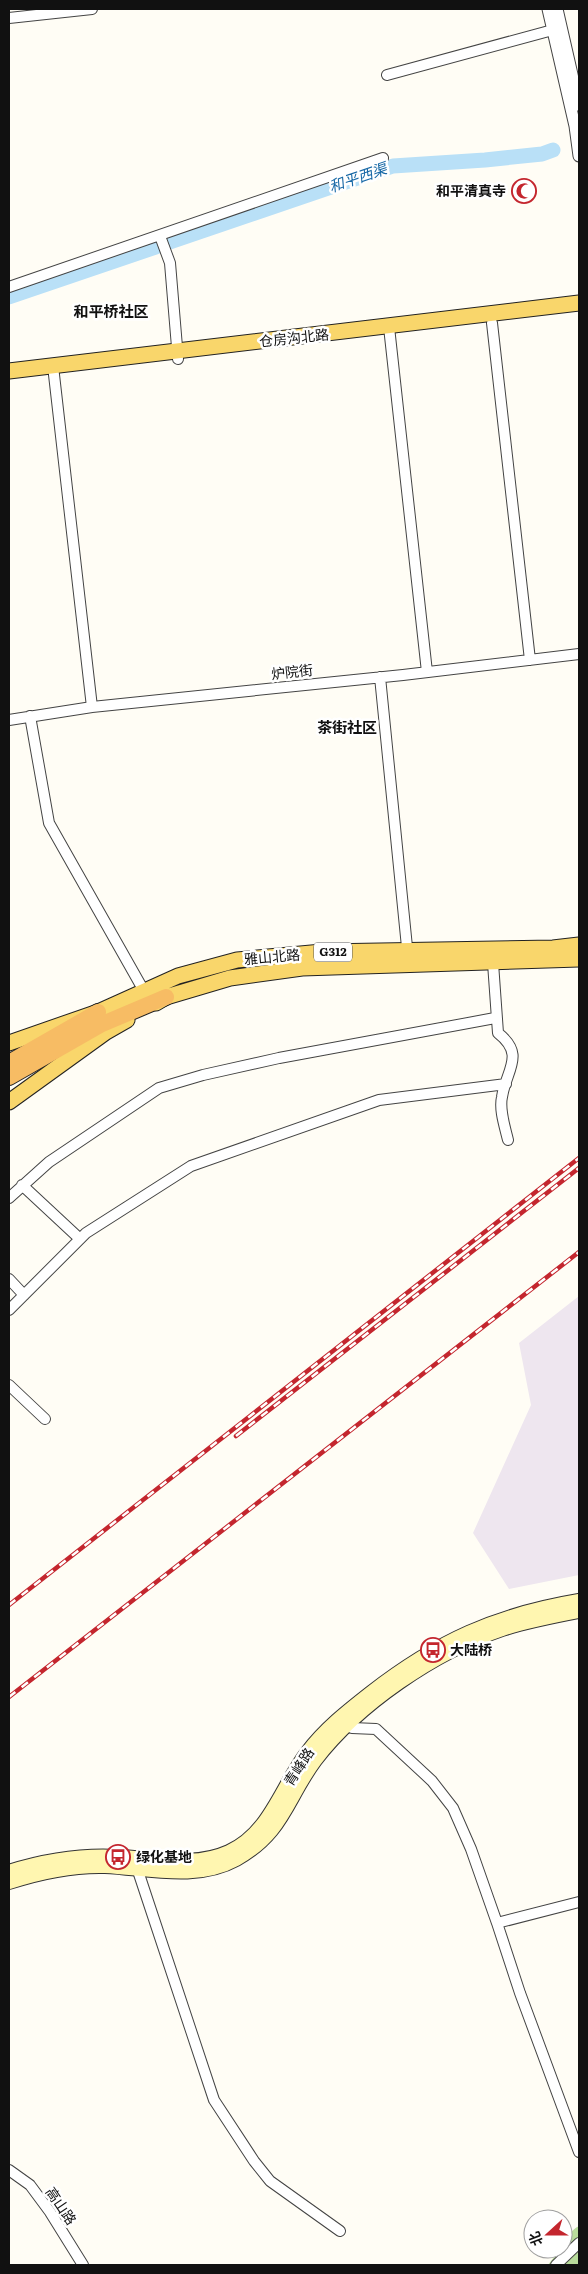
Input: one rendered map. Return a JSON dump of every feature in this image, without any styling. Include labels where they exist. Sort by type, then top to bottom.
[{"type":"highway","name":"雅山北路","points":[[9,1077],[100,1025],[166,997]]},
{"type":"highway","points":[[9,1063],[98,1012]]},
{"type":"main road","name":"仓房沟北路","points":[[9,371],[53,369],[389,331],[579,303]]},
{"type":"main road","name":"仓房沟北路","points":[[389,331],[492,323],[579,313]]},
{"type":"main road","name":"仓房沟北路","points":[[9,379],[53,369]]},
{"type":"main road","name":"雅山北路","points":[[9,1102],[106,1032],[166,997],[230,978],[302,968],[579,945]]},
{"type":"main road","name":"雅山北路","points":[[9,1043],[98,1012],[178,976],[237,960],[322,952],[493,963],[579,959]]},
{"type":"main road","name":"青峰路","points":[[9,1872],[54,1860],[82,1857],[198,1861],[229,1852],[245,1843],[265,1823],[305,1755],[316,1741],[345,1720],[399,1672],[463,1635],[520,1613],[579,1601]]},
{"type":"main road","name":"青峰路","points":[[9,1882],[60,1869],[105,1866],[201,1870],[229,1862],[253,1849],[281,1820],[314,1762],[345,1720],[362,1711],[425,1666],[481,1637],[520,1624],[579,1611]]},
{"type":"street","points":[[9,18],[92,9]]},
{"type":"street","points":[[548,9],[557,29],[579,105]]},
{"type":"street","points":[[557,9],[557,29],[577,125],[579,156]]},
{"type":"street","points":[[387,75],[557,29]]},
{"type":"street","points":[[9,287],[383,158]]},
{"type":"street","points":[[160,236],[170,263],[178,355]]},
{"type":"street","points":[[492,323],[530,660]]},
{"type":"street","points":[[389,331],[427,672]]},
{"type":"street","points":[[53,369],[92,707]]},
{"type":"street","name":"炉院街","points":[[9,720],[92,707],[579,654]]},
{"type":"street","points":[[380,677],[408,958]]},
{"type":"street","points":[[30,716],[49,823],[144,992]]},
{"type":"street","points":[[493,963],[495,1018],[498,1033],[507,1040],[513,1054],[512,1067],[501,1097],[508,1140]]},
{"type":"street","points":[[9,1198],[49,1162],[159,1088],[202,1075],[279,1058],[495,1018]]},
{"type":"street","points":[[9,1310],[86,1233],[190,1166],[379,1100],[506,1084]]},
{"type":"street","points":[[22,1185],[80,1239]]},
{"type":"street","points":[[9,1279],[24,1295]]},
{"type":"street","points":[[9,1385],[45,1419]]},
{"type":"street","points":[[345,1720],[352,1728],[358,1730],[376,1729],[432,1781],[453,1808],[471,1849],[520,1993],[579,2152]]},
{"type":"street","points":[[137,1868],[214,2100],[254,2161],[270,2180],[340,2232]]},
{"type":"street","points":[[497,1923],[579,1902]]},
{"type":"street","name":"高山路","points":[[9,2170],[30,2185],[50,2212],[83,2265]]},
{"type":"street","points":[[556,2265],[579,2243]]},
{"type":"shaded area","points":[[579,1296],[579,1575],[509,1589],[473,1533],[531,1405],[519,1343]]},
{"type":"green space","points":[[579,2226],[579,2265],[548,2265],[552,2259],[573,2259],[573,2230]]},
{"type":"waterway","name":"和平西渠","points":[[170,242],[393,166],[485,160],[542,154],[553,150]]},
{"type":"waterway","name":"和平西渠","points":[[9,297],[156,247]]},
{"type":"railway","points":[[9,1605],[579,1158]]},
{"type":"railway","points":[[236,1436],[579,1168]]},
{"type":"railway","points":[[9,1697],[579,1252]]},
{"type":"place","name":"和平清真寺","points":[[524,191]]},
{"type":"place","name":"大陆桥","points":[[433,1650]]},
{"type":"place","name":"绿化基地","points":[[118,1857]]},
{"type":"district","name":"和平桥社区","points":[[111,312]]},
{"type":"district","name":"茶街社区","points":[[347,728]]}]
